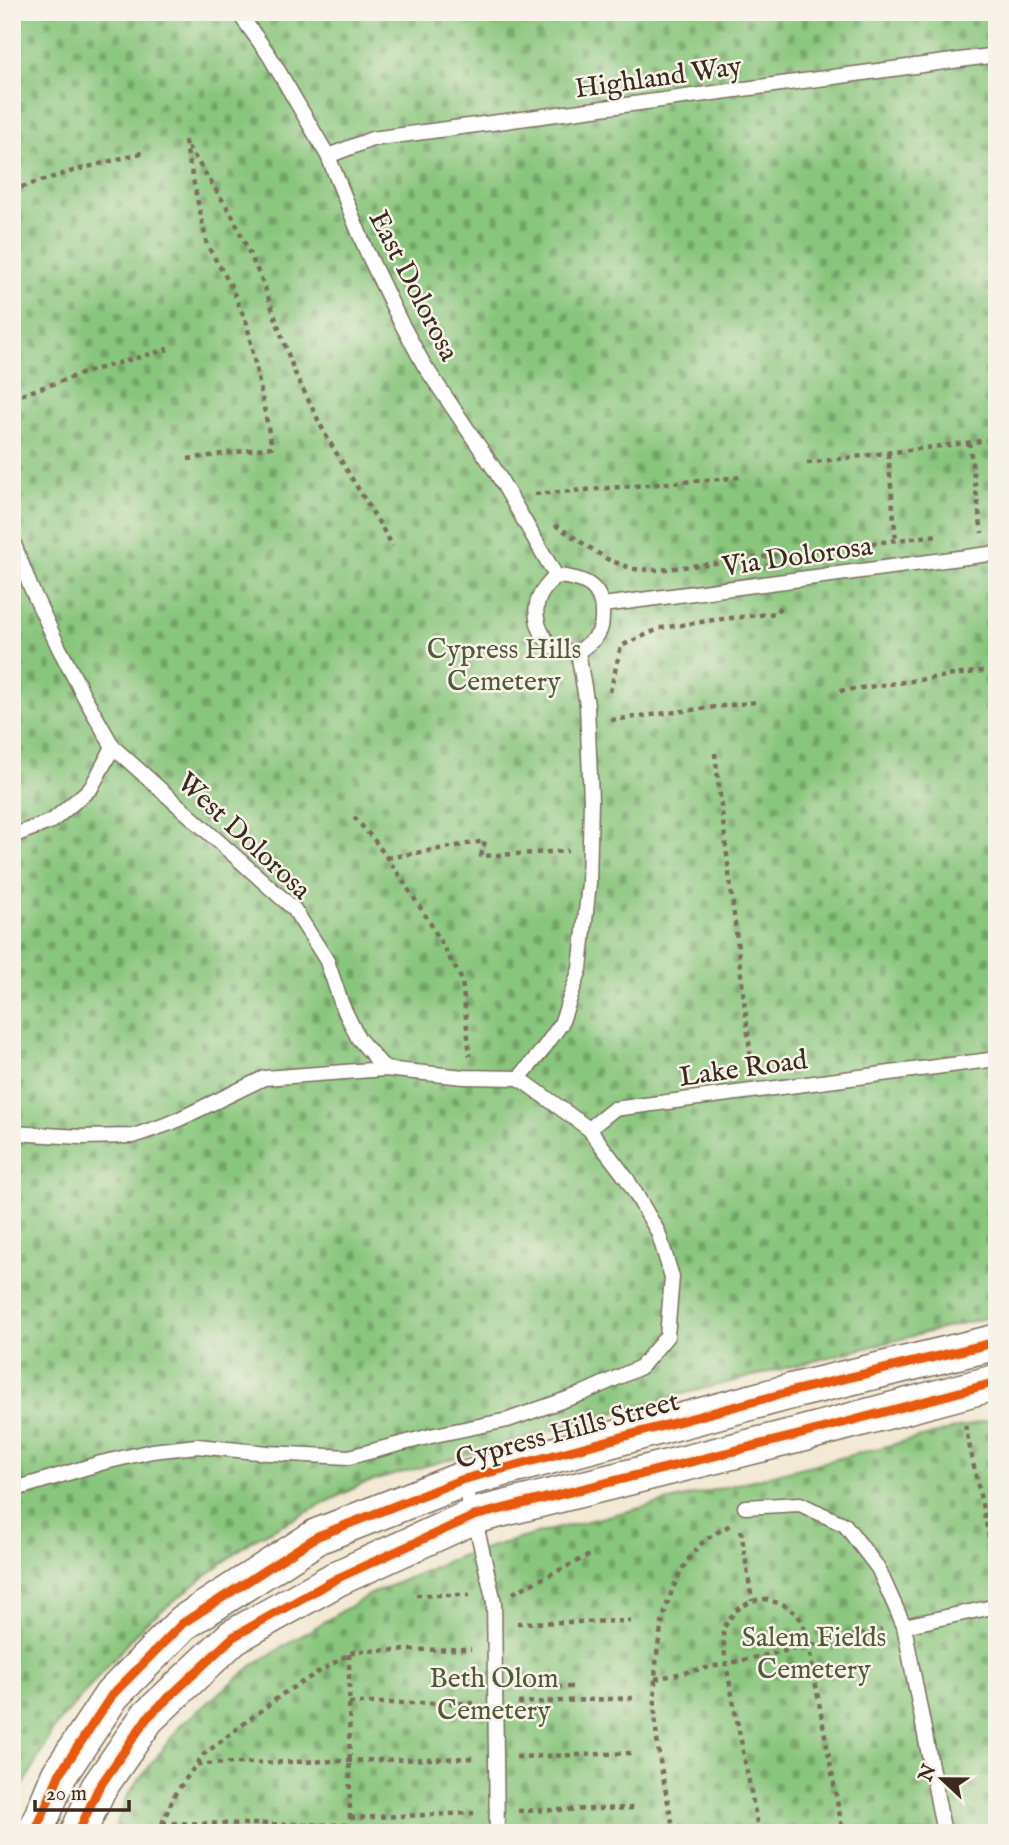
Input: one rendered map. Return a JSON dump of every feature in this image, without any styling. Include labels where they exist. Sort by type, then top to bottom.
[{"type":"street","name":"Cypress Hills Street","points":[[34,1833],[60,1775],[112,1695],[183,1623],[318,1536],[461,1480],[793,1391],[997,1342]]},
{"type":"street","points":[[78,1833],[98,1789],[147,1718],[233,1637],[338,1578],[474,1516],[997,1382]]},
{"type":"lane","name":"East Dolorosa","points":[[238,12],[269,55],[328,156],[366,250],[424,365],[495,470],[556,576]]},
{"type":"lane","name":"Highland Way","points":[[328,156],[372,139],[997,55]]},
{"type":"lane","name":"West Dolorosa","points":[[12,539],[31,588],[60,648],[113,747],[294,909],[327,961],[342,1005],[358,1038],[385,1069]]},
{"type":"lane","name":"Via Dolorosa","points":[[603,605],[991,554]]},
{"type":"lane","points":[[556,576],[577,578],[597,590],[603,605],[602,625],[596,637],[578,652],[559,650],[546,641],[539,626],[537,605],[544,588],[556,576]]},
{"type":"lane","points":[[519,1078],[561,1024],[579,969],[589,883],[591,801],[587,705],[578,652]]},
{"type":"lane","points":[[12,836],[51,821],[91,788],[113,747]]},
{"type":"lane","name":"Lake Road","points":[[589,1129],[614,1110],[997,1059]]},
{"type":"lane","points":[[12,1133],[81,1137],[133,1136],[171,1123],[264,1078],[385,1069],[472,1078],[519,1078],[589,1129],[627,1180],[658,1232],[672,1277],[667,1336],[641,1367],[581,1394],[508,1420],[349,1457],[197,1446],[152,1451],[101,1463],[12,1490]]},
{"type":"lane","points":[[461,1480],[474,1516],[494,1602],[497,1833]]},
{"type":"lane","points":[[745,1507],[800,1504],[845,1525],[878,1568],[904,1626],[944,1833]]},
{"type":"lane","points":[[904,1626],[997,1606]]},
{"type":"path","points":[[188,459],[272,447],[247,324],[230,284],[207,245],[184,142],[232,215],[264,285],[294,370],[326,436],[393,546]]},
{"type":"path","points":[[12,190],[145,152]]},
{"type":"path","points":[[12,398],[90,371],[168,349]]},
{"type":"path","points":[[807,463],[997,439]]},
{"type":"path","points":[[969,442],[981,529],[991,554]]},
{"type":"path","points":[[888,453],[898,566]]},
{"type":"path","points":[[510,496],[744,477]]},
{"type":"path","points":[[553,524],[607,559],[633,569],[659,570],[945,534]]},
{"type":"path","points":[[969,530],[989,528]]},
{"type":"path","points":[[609,695],[621,646],[661,628],[777,612],[779,604],[793,602]]},
{"type":"path","points":[[840,691],[997,669]]},
{"type":"path","points":[[608,708],[608,721],[756,702]]},
{"type":"path","points":[[716,752],[755,1090]]},
{"type":"path","points":[[354,817],[375,841],[429,921],[462,980],[472,1078]]},
{"type":"path","points":[[387,858],[485,841],[481,856],[591,849]]},
{"type":"path","points":[[965,1425],[997,1574]]},
{"type":"path","points":[[674,1833],[658,1748],[655,1679],[664,1610],[677,1577],[702,1543],[732,1524],[740,1523],[752,1601]]},
{"type":"path","points":[[509,1596],[594,1553]]},
{"type":"path","points":[[416,1595],[492,1595]]},
{"type":"path","points":[[759,1833],[726,1664],[723,1629],[735,1611],[752,1601],[765,1600],[784,1605],[799,1615],[806,1632],[843,1833]]},
{"type":"path","points":[[510,1623],[631,1621]]},
{"type":"path","points":[[655,1679],[904,1626]]},
{"type":"path","points":[[158,1833],[176,1794],[203,1755],[284,1693],[349,1654],[356,1651],[494,1649]]},
{"type":"path","points":[[349,1654],[350,1833]]},
{"type":"path","points":[[495,1688],[573,1687]]},
{"type":"path","points":[[349,1703],[495,1703],[634,1698]]},
{"type":"path","points":[[197,1764],[350,1761]]},
{"type":"path","points":[[162,1823],[350,1825]]},
{"type":"green space","name":"Cypress Hills Cemetery","points":[[12,12],[997,12],[997,1315],[670,1397],[362,1484],[252,1540],[143,1625],[53,1729],[12,1808]]},
{"type":"green space","points":[[997,1418],[997,1833],[113,1833],[129,1793],[182,1724],[256,1663],[369,1595],[460,1556],[490,1547]]},
{"type":"cycle path","points":[[35,1833],[59,1775],[112,1695],[183,1623],[318,1536],[461,1480],[793,1391],[997,1342]]},
{"type":"cycle path","points":[[78,1833],[98,1789],[147,1718],[233,1637],[338,1578],[474,1516],[997,1382]]},
{"type":"park label","name":"Salem Fields Cemetery","points":[[814,1652]]},
{"type":"park label","name":"Beth Olom Cemetery","points":[[494,1693]]}]
